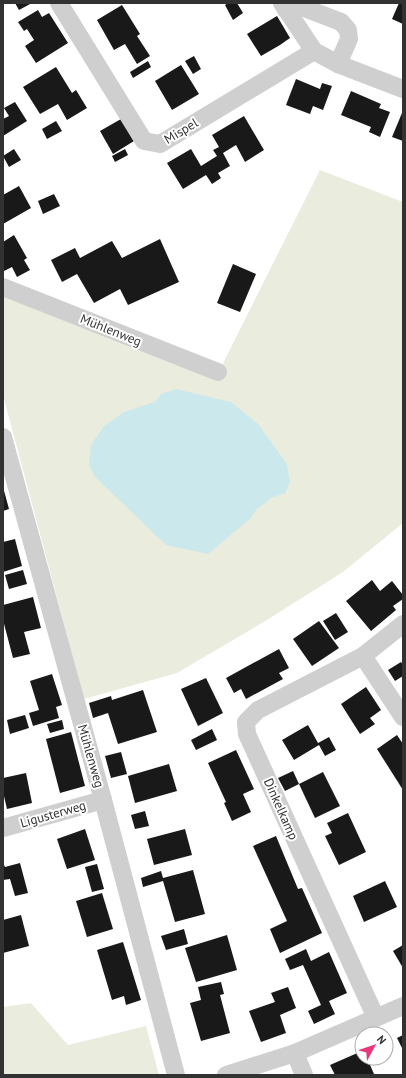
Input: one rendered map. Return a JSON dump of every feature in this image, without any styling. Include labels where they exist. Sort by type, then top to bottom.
[{"type":"street","name":"Mispel","points":[[59,3],[144,140],[160,144],[314,50]]},
{"type":"street","points":[[284,7],[314,50],[338,64],[403,89]]},
{"type":"street","points":[[284,7],[302,7],[341,22],[345,26],[348,30],[349,39],[338,64]]},
{"type":"street","name":"Mühlenweg","points":[[3,287],[218,372]]},
{"type":"street","name":"Mühlenweg","points":[[3,437],[103,800],[176,1075]]},
{"type":"street","name":"Dinkelkamp","points":[[376,1018],[248,734],[246,722],[258,710],[363,656],[403,624]]},
{"type":"street","points":[[363,656],[403,717]]},
{"type":"street","name":"Ligusterweg","points":[[3,828],[103,800]]},
{"type":"street","points":[[226,1075],[296,1053],[403,1006]]},
{"type":"street","points":[[296,1053],[304,1075]]},
{"type":"shaded area","points":[[320,170],[403,202],[403,523],[343,572],[267,620],[177,673],[84,699],[3,395],[3,294],[216,377]]},
{"type":"shaded area","points":[[31,1003],[68,1045],[146,1026],[159,1075],[3,1075],[3,1007]]},
{"type":"water","points":[[176,389],[231,402],[258,424],[287,464],[290,482],[285,493],[271,498],[256,510],[251,518],[208,554],[166,545],[95,477],[89,465],[91,445],[104,426],[124,412],[155,402],[161,394]]},
{"type":"building","points":[[15,3],[32,3],[19,10]]},
{"type":"building","points":[[228,3],[237,3],[243,13],[233,20],[225,5]]},
{"type":"building","points":[[399,3],[403,3],[403,24],[392,19]]},
{"type":"building","points":[[122,5],[140,34],[137,36],[150,56],[137,64],[125,44],[114,50],[97,20]]},
{"type":"building","points":[[38,10],[42,17],[49,13],[68,43],[36,63],[25,46],[34,40],[27,29],[24,31],[18,22]]},
{"type":"building","points":[[277,16],[290,38],[261,56],[247,34]]},
{"type":"building","points":[[194,56],[201,69],[193,74],[185,61]]},
{"type":"building","points":[[148,61],[151,67],[133,78],[130,72]]},
{"type":"building","points":[[181,65],[199,94],[172,110],[155,81]]},
{"type":"building","points":[[56,67],[72,93],[76,90],[87,108],[67,120],[58,104],[40,114],[23,87]]},
{"type":"building","points":[[296,79],[320,89],[322,83],[332,86],[323,110],[313,106],[310,114],[286,105]]},
{"type":"building","points":[[351,91],[381,104],[379,108],[390,112],[380,137],[369,132],[371,127],[341,115]]},
{"type":"building","points":[[15,102],[27,121],[3,136],[3,119],[9,116],[4,108]]},
{"type":"building","points":[[403,113],[403,141],[392,137]]},
{"type":"building","points":[[244,116],[264,150],[245,162],[236,145],[223,153],[230,166],[218,173],[221,178],[212,184],[206,175],[183,189],[167,163],[191,149],[201,166],[217,156],[213,150],[219,147],[212,135]]},
{"type":"building","points":[[121,119],[134,141],[113,154],[100,131]]},
{"type":"building","points":[[56,121],[62,131],[47,139],[42,129]]},
{"type":"building","points":[[14,149],[21,160],[9,167],[3,156]]},
{"type":"building","points":[[125,149],[128,155],[115,162],[112,156]]},
{"type":"building","points":[[19,186],[31,208],[3,224],[3,195]]},
{"type":"building","points":[[54,194],[60,206],[43,214],[38,201]]},
{"type":"building","points":[[14,235],[27,258],[24,260],[30,270],[17,277],[12,267],[4,271],[3,268],[3,242]]},
{"type":"building","points":[[160,239],[179,282],[128,305],[120,289],[94,303],[77,274],[62,282],[51,260],[75,248],[80,258],[112,241],[122,258]]},
{"type":"building","points":[[233,264],[256,274],[240,312],[217,303]]},
{"type":"building","points":[[3,487],[9,509],[3,511]]},
{"type":"building","points":[[15,539],[22,566],[3,572],[3,542]]},
{"type":"building","points":[[23,570],[27,584],[9,589],[5,575]]},
{"type":"building","points":[[372,580],[380,591],[392,581],[403,595],[403,599],[393,606],[396,610],[371,631],[346,601]]},
{"type":"building","points":[[33,597],[41,628],[24,632],[30,654],[13,658],[3,620],[3,605]]},
{"type":"building","points":[[336,613],[348,632],[335,640],[323,621]]},
{"type":"building","points":[[319,621],[339,648],[312,666],[293,639]]},
{"type":"building","points":[[279,649],[289,668],[279,673],[283,679],[246,699],[241,689],[234,693],[226,678]]},
{"type":"building","points":[[401,662],[403,665],[403,676],[395,681],[388,670]]},
{"type":"building","points":[[52,674],[62,705],[56,707],[59,718],[33,726],[29,713],[39,710],[30,681]]},
{"type":"building","points":[[206,678],[223,713],[198,726],[181,689]]},
{"type":"building","points":[[366,687],[381,710],[370,718],[375,724],[360,734],[341,704]]},
{"type":"building","points":[[143,690],[157,732],[118,744],[108,713],[93,718],[89,703],[111,696],[112,700]]},
{"type":"building","points":[[25,715],[29,728],[10,734],[7,720]]},
{"type":"building","points":[[62,720],[64,729],[50,733],[47,724]]},
{"type":"building","points":[[308,725],[318,743],[329,737],[336,750],[325,756],[319,745],[294,760],[282,740]]},
{"type":"building","points":[[212,729],[217,740],[196,750],[191,740]]},
{"type":"building","points":[[71,732],[85,786],[60,793],[46,739]]},
{"type":"building","points":[[397,735],[403,744],[403,790],[377,749]]},
{"type":"building","points":[[236,750],[254,789],[243,794],[251,812],[232,821],[224,803],[226,802],[208,763]]},
{"type":"building","points":[[121,752],[127,774],[111,778],[105,756]]},
{"type":"building","points":[[169,764],[177,791],[135,803],[128,776]]},
{"type":"building","points":[[293,771],[299,784],[285,791],[278,778]]},
{"type":"building","points":[[323,772],[340,806],[315,818],[299,784]]},
{"type":"building","points":[[26,773],[32,803],[7,809],[3,792],[3,778]]},
{"type":"building","points":[[145,811],[149,826],[135,829],[131,815]]},
{"type":"building","points":[[348,813],[366,852],[339,865],[325,836],[332,833],[327,823]]},
{"type":"building","points":[[85,829],[95,860],[67,869],[57,839]]},
{"type":"building","points":[[185,829],[192,855],[154,865],[147,839]]},
{"type":"building","points":[[276,836],[298,889],[302,888],[322,933],[280,953],[270,929],[287,921],[253,846]]},
{"type":"building","points":[[3,863],[5,867],[20,863],[28,893],[15,896],[10,879],[3,880]]},
{"type":"building","points":[[97,864],[104,889],[92,892],[85,867]]},
{"type":"building","points":[[193,870],[205,914],[175,922],[163,881],[143,887],[141,878],[161,871],[163,878]]},
{"type":"building","points":[[385,881],[397,907],[364,922],[353,896]]},
{"type":"building","points":[[102,893],[113,929],[87,937],[76,901]]},
{"type":"building","points":[[21,915],[29,946],[3,953],[3,920]]},
{"type":"building","points":[[184,929],[188,944],[166,950],[161,936]]},
{"type":"building","points":[[227,935],[237,970],[196,982],[185,948]]},
{"type":"building","points":[[123,942],[141,1000],[126,1005],[124,996],[112,1000],[97,950]]},
{"type":"building","points":[[403,945],[403,968],[393,951]]},
{"type":"building","points":[[306,949],[311,961],[329,952],[347,993],[329,1001],[335,1014],[314,1024],[308,1011],[321,1005],[303,965],[290,970],[285,959]]},
{"type":"building","points":[[221,982],[224,994],[220,995],[230,1033],[201,1041],[190,1003],[201,1000],[198,987]]},
{"type":"building","points":[[288,987],[296,1008],[280,1015],[286,1033],[261,1042],[249,1011],[275,1002],[271,993]]},
{"type":"building","points":[[403,1035],[403,1050],[397,1038]]},
{"type":"building","points":[[354,1054],[354,1066],[370,1066],[374,1074],[335,1075],[330,1065]]}]
